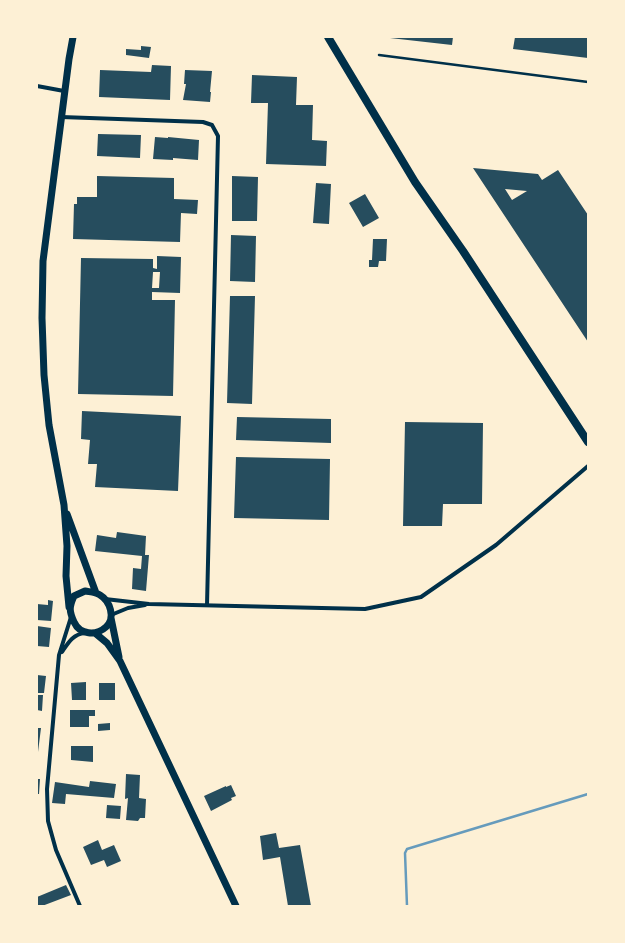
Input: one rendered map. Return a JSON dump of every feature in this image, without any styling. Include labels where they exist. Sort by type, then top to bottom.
[{"type":"main road","points":[[328,37],[415,182],[463,251],[588,442]]},
{"type":"street","points":[[73,37],[64,91],[43,261],[42,318],[44,375],[48,418],[64,505],[67,546],[66,576],[71,615],[76,626],[85,632]]},
{"type":"street","points":[[37,86],[64,91]]},
{"type":"street","points":[[61,117],[203,122],[212,125],[218,136],[207,605]]},
{"type":"street","points":[[105,599],[150,604],[365,609],[421,597],[496,545],[588,466]]},
{"type":"street","points":[[64,505],[96,593]]},
{"type":"street","points":[[70,606],[74,596],[85,591],[96,593],[105,599],[110,607],[120,661]]},
{"type":"street","points":[[95,633],[106,627],[111,616],[128,608],[150,604]]},
{"type":"street","points":[[71,615],[59,655],[47,789],[48,821],[56,850],[80,906]]},
{"type":"street","points":[[59,655],[70,640],[80,633],[85,632],[95,633],[107,643],[120,661],[236,906]]},
{"type":"lane","points":[[378,55],[588,82]]},
{"type":"building","points":[[390,37],[453,37],[452,45]]},
{"type":"building","points":[[515,37],[588,37],[588,58],[513,49]]},
{"type":"building","points":[[141,46],[151,47],[149,58],[126,55],[126,49],[141,50]]},
{"type":"building","points":[[152,65],[171,66],[170,100],[99,97],[100,70],[151,72]]},
{"type":"building","points":[[185,70],[212,71],[210,102],[183,100],[186,84],[184,84]]},
{"type":"building","points":[[252,75],[297,77],[296,105],[313,105],[312,140],[327,141],[326,166],[266,164],[268,103],[251,103]]},
{"type":"building","points":[[98,134],[141,135],[140,158],[97,156]]},
{"type":"building","points":[[155,137],[199,140],[198,160],[173,158],[173,160],[153,159]]},
{"type":"building","points":[[473,168],[538,174],[542,180],[558,170],[588,215],[588,342]],"holes":[[[505,189],[527,191],[512,200]]]},
{"type":"building","points":[[97,176],[174,178],[174,199],[198,200],[197,214],[181,213],[180,242],[73,239],[74,204],[77,204],[77,197],[97,197]]},
{"type":"building","points":[[232,176],[258,177],[257,221],[232,221]]},
{"type":"building","points":[[316,183],[331,184],[329,224],[313,223]]},
{"type":"building","points":[[365,194],[379,218],[363,227],[349,203]]},
{"type":"building","points":[[231,235],[256,236],[255,282],[230,281]]},
{"type":"building","points":[[373,239],[387,239],[386,261],[379,261],[378,267],[369,267],[369,260],[372,260]]},
{"type":"building","points":[[157,256],[181,257],[180,293],[152,292],[152,300],[175,300],[173,396],[78,394],[81,258],[153,259],[153,268],[157,269]],"holes":[[[153,272],[160,272],[159,288],[152,288]]]},
{"type":"building","points":[[230,296],[255,296],[252,404],[227,403]]},
{"type":"building","points":[[82,411],[181,416],[178,491],[95,487],[97,464],[88,464],[90,440],[81,439]]},
{"type":"building","points":[[237,417],[331,419],[331,443],[236,440]]},
{"type":"building","points":[[405,422],[483,423],[482,504],[443,504],[442,526],[403,526]]},
{"type":"building","points":[[236,457],[330,459],[329,520],[234,518]]},
{"type":"building","points":[[117,532],[146,536],[145,555],[149,555],[146,591],[132,589],[133,568],[141,569],[142,556],[95,551],[97,535],[116,538]]},
{"type":"building","points":[[48,600],[53,601],[51,621],[37,620],[37,604],[48,605]]},
{"type":"building","points":[[37,626],[51,628],[49,647],[37,646]]},
{"type":"building","points":[[37,675],[46,676],[44,693],[37,693]]},
{"type":"building","points":[[86,682],[86,700],[72,700],[71,683]]},
{"type":"building","points":[[99,683],[115,683],[115,700],[99,700]]},
{"type":"building","points":[[37,695],[43,695],[42,711],[37,710]]},
{"type":"building","points":[[70,710],[95,710],[95,716],[89,716],[89,727],[70,727]]},
{"type":"building","points":[[110,723],[110,730],[98,731],[98,724]]},
{"type":"building","points":[[37,728],[41,728],[38,752],[37,752]]},
{"type":"building","points":[[71,746],[93,746],[93,762],[71,760]]},
{"type":"building","points":[[126,774],[140,775],[139,798],[146,799],[145,818],[140,818],[138,821],[126,820],[128,798],[125,799]]},
{"type":"building","points":[[37,779],[40,779],[39,794],[37,794]]},
{"type":"building","points":[[90,781],[116,784],[114,798],[66,794],[65,804],[52,803],[55,782],[89,787]]},
{"type":"building","points":[[231,785],[236,796],[231,798],[232,800],[211,811],[204,796]]},
{"type":"building","points":[[107,805],[121,806],[120,819],[106,818]]},
{"type":"building","points":[[276,833],[279,848],[300,845],[311,906],[288,906],[280,857],[263,860],[260,836]]},
{"type":"building","points":[[98,840],[102,850],[114,845],[121,861],[107,867],[104,860],[91,865],[83,847]]},
{"type":"building","points":[[66,885],[71,895],[42,906],[37,906],[37,897]]},
{"type":"waterway","points":[[407,906],[405,853],[407,849],[588,794]]}]
